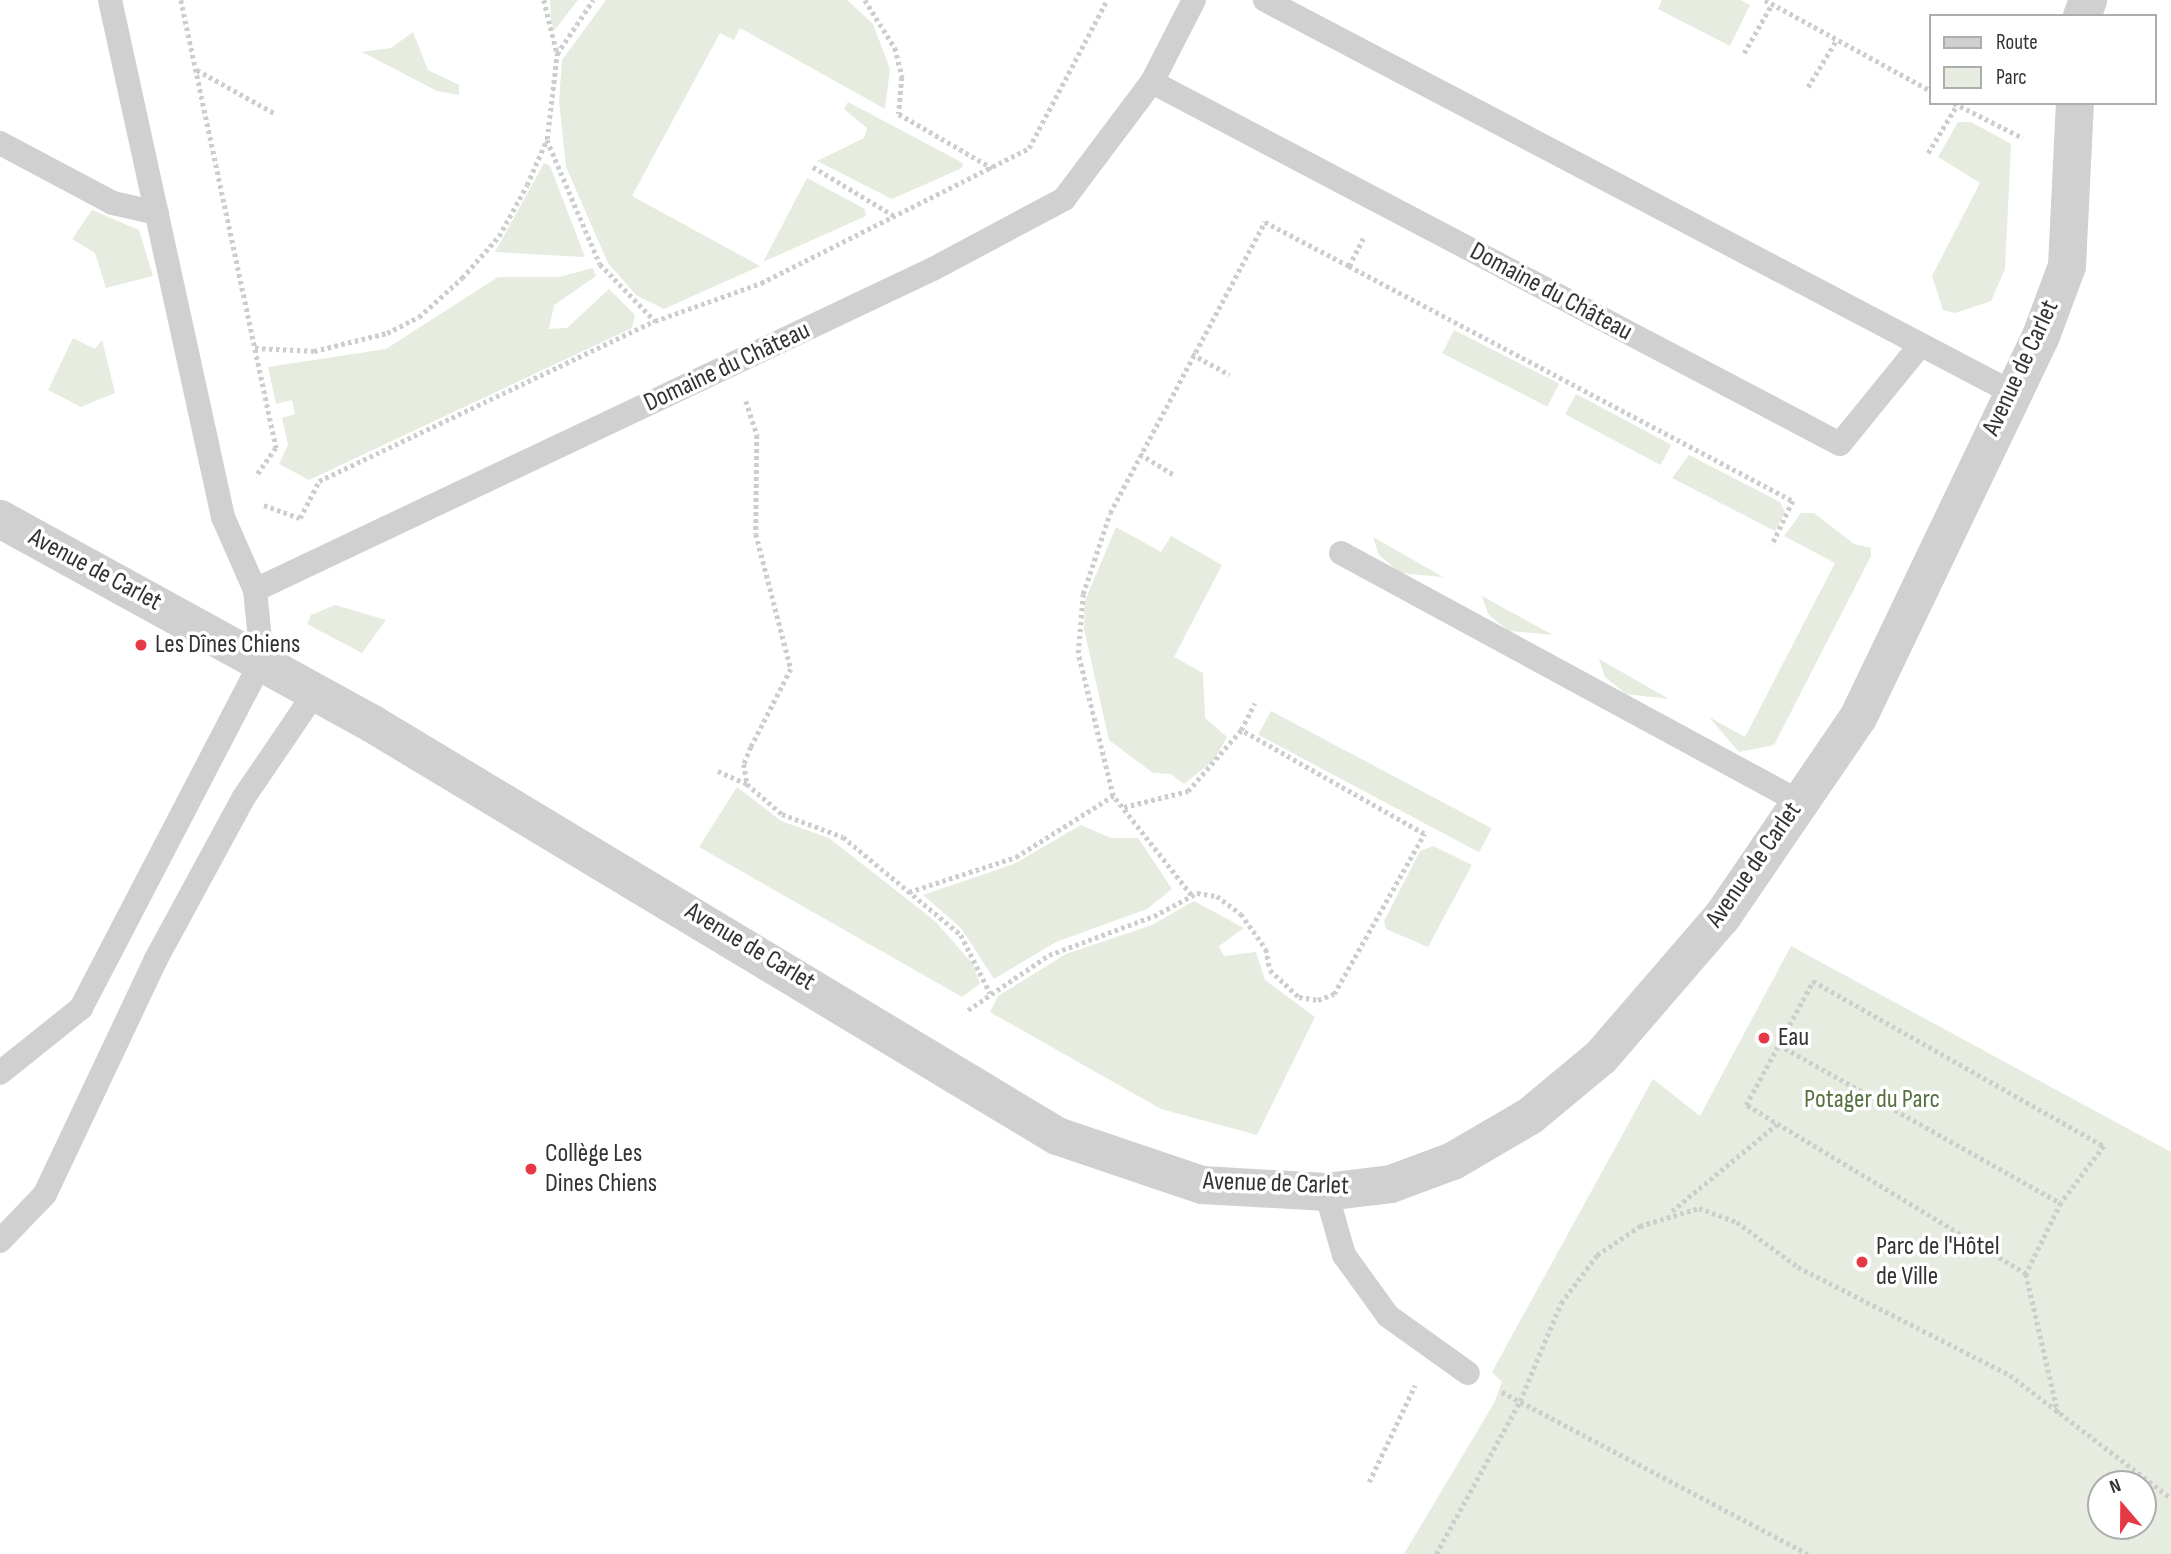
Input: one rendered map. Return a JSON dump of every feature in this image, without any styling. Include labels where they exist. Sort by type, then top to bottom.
[{"type":"street","name":"Avenue de Carlet","points":[[0,519],[316,691],[821,988],[1057,1136],[1202,1185],[1326,1192],[1391,1184],[1453,1161],[1530,1116],[1601,1057],[1722,916],[1858,718],[2011,391],[2041,336],[2067,266],[2075,105]]},
{"type":"lane","points":[[0,1073],[81,1008],[262,660],[255,590],[223,517],[110,0]]},
{"type":"lane","name":"Domaine du Château","points":[[255,590],[729,366],[1065,199],[1152,82],[1194,0]]},
{"type":"lane","points":[[1265,0],[1918,348],[2011,391]]},
{"type":"lane","name":"Domaine du Château","points":[[1152,82],[1840,444],[1918,348]]},
{"type":"lane","points":[[0,144],[113,202],[157,213]]},
{"type":"lane","points":[[1341,554],[1798,802]]},
{"type":"lane","points":[[0,1241],[45,1194],[219,843],[316,691]]},
{"type":"lane","points":[[1326,1192],[1344,1255],[1388,1317],[1430,1352],[1468,1373]]},
{"type":"path","points":[[181,0],[276,448],[255,486]]},
{"type":"path","points":[[255,348],[353,345],[419,317],[499,236],[547,139],[557,54],[544,0]]},
{"type":"path","points":[[557,54],[593,0]]},
{"type":"path","points":[[865,0],[895,48],[902,77],[898,114],[992,168]]},
{"type":"path","points":[[255,494],[261,504],[300,517],[319,481],[655,321],[761,283],[1029,148],[1107,0]]},
{"type":"path","points":[[1765,0],[1930,90]]},
{"type":"path","points":[[1744,53],[1772,4]]},
{"type":"path","points":[[1808,87],[1837,39]]},
{"type":"path","points":[[196,70],[276,114]]},
{"type":"path","points":[[1928,153],[1954,105]]},
{"type":"path","points":[[1957,105],[2023,138]]},
{"type":"path","points":[[547,139],[600,264],[655,321]]},
{"type":"path","points":[[813,167],[893,215]]},
{"type":"path","points":[[1349,266],[1380,202]]},
{"type":"path","points":[[1191,895],[1113,796],[1075,627],[1093,555],[1140,454],[1265,222],[1793,501],[1772,545]]},
{"type":"path","points":[[1192,354],[1230,376]]},
{"type":"path","points":[[729,366],[757,435],[755,534],[792,669],[747,755],[747,784]]},
{"type":"path","points":[[1140,454],[1176,476]]},
{"type":"path","points":[[1123,807],[1188,791],[1241,730],[1255,703]]},
{"type":"path","points":[[968,1010],[1049,954],[1154,916],[1191,895],[1217,896],[1241,914],[1266,949],[1270,970],[1299,997],[1318,1000],[1335,994],[1352,970],[1424,834],[1241,730]]},
{"type":"path","points":[[718,771],[747,784],[782,814],[843,837],[961,935],[990,993]]},
{"type":"path","points":[[908,893],[1016,857],[1113,796]]},
{"type":"path","points":[[2026,1273],[1746,1105],[1813,981],[2104,1146],[2061,1203],[2026,1273],[2058,1413]]},
{"type":"path","points":[[1779,1045],[2061,1203]]},
{"type":"path","points":[[1436,1554],[1520,1401],[1561,1303],[1597,1255],[1672,1212],[1777,1124]]},
{"type":"path","points":[[1672,1212],[1699,1208],[1737,1222],[1798,1267],[2010,1376],[2171,1498]]},
{"type":"path","points":[[1369,1482],[1430,1352]]},
{"type":"path","points":[[1468,1373],[1808,1554]]},
{"type":"green space","points":[[550,0],[578,0],[554,31],[551,19]]},
{"type":"green space","points":[[606,0],[847,0],[873,24],[890,69],[885,109],[740,28],[734,40],[720,33],[632,196],[760,266],[664,309],[636,295],[608,263],[566,167],[559,101],[562,60]]},
{"type":"green space","points":[[1662,0],[1741,0],[1750,5],[1730,46],[1658,9]]},
{"type":"green space","points":[[413,32],[428,70],[459,85],[459,95],[437,91],[362,52],[391,48]]},
{"type":"green space","points":[[848,102],[963,163],[962,168],[892,199],[817,161],[864,138],[867,128],[844,109]]},
{"type":"green space","points":[[1958,122],[1971,122],[2011,144],[2005,269],[1991,301],[1955,313],[1943,310],[1932,276],[1980,183],[1938,157]]},
{"type":"green space","points":[[544,163],[550,166],[585,257],[495,252]]},
{"type":"green space","points":[[807,178],[865,209],[866,216],[763,262]]},
{"type":"green space","points":[[92,210],[139,230],[153,276],[106,288],[95,253],[72,239]]},
{"type":"green space","points":[[593,268],[596,276],[554,305],[549,329],[567,328],[609,289],[635,315],[632,328],[309,480],[279,464],[288,445],[282,418],[295,414],[292,400],[276,404],[268,367],[386,349],[498,277],[559,277]]},
{"type":"green space","points":[[1454,330],[1559,384],[1547,407],[1442,353]]},
{"type":"green space","points":[[73,338],[95,349],[102,340],[115,393],[81,407],[48,390]]},
{"type":"green space","points":[[1576,394],[1671,445],[1661,465],[1565,414]]},
{"type":"green space","points":[[1689,455],[1780,502],[1785,512],[1775,531],[1672,478]]},
{"type":"green space","points":[[1801,513],[1814,513],[1854,544],[1871,548],[1871,556],[1774,745],[1739,752],[1709,717],[1745,737],[1835,563],[1784,536]]},
{"type":"green space","points":[[1116,527],[1161,552],[1171,536],[1222,565],[1174,657],[1203,673],[1205,718],[1227,737],[1214,760],[1184,784],[1171,774],[1153,773],[1109,740],[1084,629],[1085,601]]},
{"type":"green space","points":[[1373,537],[1443,577],[1400,573],[1379,555]]},
{"type":"green space","points":[[1482,596],[1553,635],[1509,631],[1488,614]]},
{"type":"green space","points":[[335,605],[386,620],[362,653],[307,624],[311,615]]},
{"type":"green space","points":[[1599,659],[1669,699],[1626,694],[1605,677]]},
{"type":"green space","points":[[1271,711],[1492,828],[1479,852],[1258,735]]},
{"type":"green space","points":[[737,787],[781,821],[829,838],[935,921],[973,964],[980,984],[962,997],[699,847]]},
{"type":"green space","points":[[1081,825],[1111,838],[1138,838],[1172,889],[1147,909],[1056,942],[994,979],[961,928],[923,895],[1014,864]]},
{"type":"green space","points":[[1433,846],[1472,865],[1428,947],[1386,929],[1384,921],[1420,851]]},
{"type":"green space","points":[[1194,901],[1244,928],[1219,946],[1224,956],[1256,952],[1265,980],[1315,1017],[1257,1135],[1161,1109],[990,1012],[998,996],[1066,954],[1152,925]]},
{"type":"green space","name":"Parc de l'Hôtel de Ville","points":[[1791,946],[2171,1152],[2171,1554],[1404,1554],[1494,1403],[1502,1382],[1492,1372],[1653,1079],[1700,1116]]},
{"type":"place","name":"Les Dînes Chiens","points":[[141,645]]},
{"type":"place","name":"Eau","points":[[1764,1038]]},
{"type":"place","name":"Collège Les Dines Chiens","points":[[531,1169]]},
{"type":"place","name":"Parc de l'Hôtel de Ville","points":[[1862,1262]]},
{"type":"park label","name":"Potager du Parc","points":[[1872,1100]]}]
